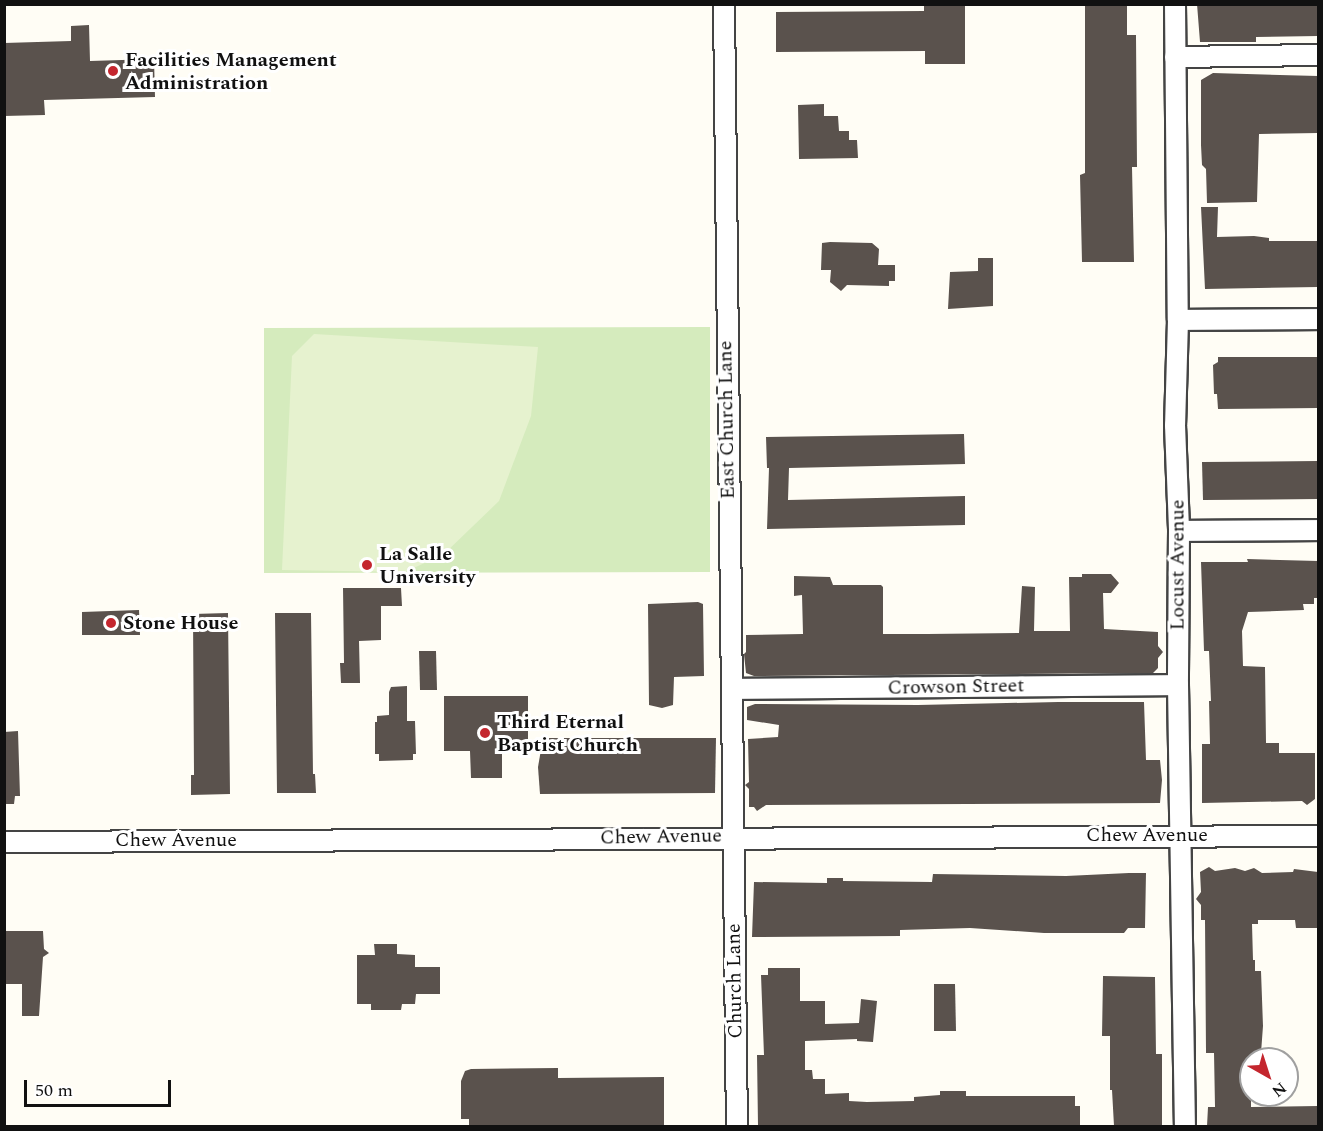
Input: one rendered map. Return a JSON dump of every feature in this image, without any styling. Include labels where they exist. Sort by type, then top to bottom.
[{"type":"street","name":"East Church Lane","points":[[724,4],[729,573],[734,689],[732,836]]},
{"type":"street","name":"Locust Avenue","points":[[1175,4],[1178,320],[1175,425],[1179,531],[1178,685],[1185,1126]]},
{"type":"street","points":[[1175,57],[1318,55]]},
{"type":"street","points":[[1178,320],[1318,319]]},
{"type":"street","points":[[1179,531],[1318,530]]},
{"type":"street","name":"Crowson Street","points":[[734,689],[1178,685]]},
{"type":"street","name":"Chew Avenue","points":[[4,842],[732,836],[1318,836]]},
{"type":"street","name":"Church Lane","points":[[732,836],[737,1126]]},
{"type":"green space","points":[[710,327],[710,572],[264,573],[264,328]]},
{"type":"green space","points":[[314,334],[538,347],[531,416],[499,501],[444,554],[405,572],[282,570],[292,356]]},
{"type":"building","points":[[924,4],[965,4],[965,64],[925,64],[925,51],[776,52],[776,12],[924,11]]},
{"type":"building","points":[[1085,4],[1127,4],[1127,35],[1136,35],[1137,167],[1132,167],[1134,262],[1082,262],[1080,175],[1085,173]]},
{"type":"building","points":[[1197,4],[1318,4],[1318,36],[1256,37],[1256,42],[1200,42]]},
{"type":"building","points":[[89,25],[90,61],[154,59],[155,97],[44,100],[45,115],[4,116],[4,43],[71,41],[71,26]]},
{"type":"building","points":[[1213,73],[1318,76],[1318,133],[1259,134],[1257,202],[1207,203],[1206,169],[1202,165],[1201,145],[1201,80]]},
{"type":"building","points":[[824,104],[824,116],[838,116],[839,131],[849,131],[849,140],[857,140],[858,158],[799,159],[798,105]]},
{"type":"building","points":[[1201,207],[1218,207],[1217,237],[1254,236],[1269,238],[1269,241],[1318,241],[1318,287],[1205,289]]},
{"type":"building","points":[[822,243],[872,243],[879,249],[878,265],[895,265],[895,281],[889,281],[889,286],[847,285],[841,291],[830,282],[831,270],[821,270]]},
{"type":"building","points":[[978,258],[993,258],[993,306],[948,309],[950,272],[978,271]]},
{"type":"building","points":[[1218,357],[1318,357],[1318,408],[1218,409],[1217,394],[1214,394],[1213,365],[1218,362]]},
{"type":"building","points":[[964,434],[965,464],[789,468],[788,500],[965,496],[965,525],[767,529],[769,468],[767,468],[766,437]]},
{"type":"building","points":[[1318,461],[1318,499],[1203,500],[1202,462]]},
{"type":"building","points":[[1247,559],[1318,561],[1318,598],[1314,598],[1314,604],[1303,604],[1304,610],[1248,612],[1242,631],[1243,666],[1265,667],[1266,743],[1279,743],[1279,753],[1315,753],[1315,799],[1307,805],[1302,801],[1202,803],[1202,744],[1210,744],[1209,701],[1211,701],[1209,651],[1204,651],[1201,562],[1248,562]]},
{"type":"building","points":[[1082,574],[1111,574],[1119,583],[1111,593],[1103,593],[1104,629],[1158,632],[1158,646],[1163,652],[1158,658],[1158,668],[1153,673],[754,676],[746,673],[744,654],[746,635],[803,634],[802,595],[794,596],[794,576],[830,577],[833,585],[881,585],[883,587],[883,634],[927,634],[1019,633],[1022,586],[1035,587],[1034,631],[1070,631],[1069,577],[1082,577]]},
{"type":"building","points":[[343,588],[401,588],[402,606],[381,606],[381,640],[359,641],[360,683],[341,683],[340,663],[344,663]]},
{"type":"building","points":[[698,602],[703,604],[704,676],[674,677],[673,705],[662,708],[649,705],[648,604]]},
{"type":"building","name":"Stone House","points":[[139,610],[140,635],[82,635],[82,612]]},
{"type":"building","points":[[228,613],[230,794],[191,795],[191,775],[194,775],[193,614]]},
{"type":"building","points":[[275,613],[311,613],[313,774],[315,774],[316,793],[277,793]]},
{"type":"building","points":[[419,651],[436,651],[437,690],[420,690]]},
{"type":"building","points":[[407,686],[407,721],[415,721],[416,754],[413,754],[413,760],[379,761],[379,754],[375,754],[377,716],[389,715],[391,687]]},
{"type":"building","points":[[444,696],[528,696],[528,751],[502,751],[502,778],[471,778],[470,751],[444,751]]},
{"type":"building","points":[[1144,702],[1146,760],[1160,760],[1162,780],[1160,803],[766,805],[757,811],[754,807],[749,807],[749,789],[745,785],[749,782],[748,739],[778,737],[779,725],[747,720],[747,707],[755,704],[918,705]]},
{"type":"building","points":[[18,731],[20,796],[15,796],[14,804],[4,804],[4,732]]},
{"type":"building","points":[[543,738],[716,738],[715,793],[540,794],[538,767]]},
{"type":"building","points":[[1209,867],[1215,871],[1235,868],[1245,871],[1254,868],[1262,873],[1293,872],[1294,869],[1318,872],[1317,928],[1296,928],[1295,920],[1258,920],[1258,924],[1252,924],[1255,971],[1261,971],[1263,1026],[1261,1047],[1239,1047],[1239,1107],[1318,1106],[1318,1126],[1207,1126],[1208,1107],[1215,1107],[1214,1053],[1206,1053],[1205,920],[1201,920],[1201,905],[1196,899],[1201,892],[1200,872]]},
{"type":"building","points":[[1146,873],[1145,928],[1128,928],[1124,933],[1044,933],[970,928],[900,930],[900,936],[752,937],[754,882],[827,883],[827,878],[843,878],[843,881],[932,882],[933,874],[1066,876]]},
{"type":"building","points":[[4,931],[43,931],[44,949],[49,953],[43,957],[39,1016],[22,1016],[22,984],[4,984]]},
{"type":"building","points":[[374,944],[397,944],[397,954],[415,955],[415,967],[440,967],[440,994],[416,994],[415,1004],[402,1004],[401,1010],[371,1010],[371,1004],[357,1004],[357,955],[375,955]]},
{"type":"building","points":[[768,968],[800,968],[800,1001],[825,1001],[825,1024],[859,1023],[861,999],[877,1001],[873,1042],[857,1041],[857,1039],[805,1041],[805,1070],[812,1070],[813,1079],[825,1079],[825,1094],[849,1093],[849,1101],[867,1102],[914,1101],[914,1097],[940,1095],[940,1091],[966,1091],[966,1096],[1075,1096],[1075,1106],[1080,1106],[1080,1126],[758,1126],[757,1055],[764,1055],[761,975],[768,975]]},
{"type":"building","points":[[1103,976],[1155,977],[1156,1054],[1162,1054],[1162,1126],[1114,1126],[1112,1090],[1110,1090],[1110,1036],[1102,1036]]},
{"type":"building","points":[[934,984],[955,984],[956,1031],[934,1031]]},
{"type":"building","points":[[558,1068],[558,1078],[664,1077],[664,1126],[469,1126],[469,1119],[461,1119],[461,1081],[465,1071],[471,1069]]},
{"type":"place","name":"Facilities Management Administration","points":[[113,71]]},
{"type":"place","name":"La Salle University","points":[[367,565]]},
{"type":"place","name":"Stone House","points":[[111,623]]},
{"type":"place","name":"Third Eternal Baptist Church","points":[[485,733]]}]
